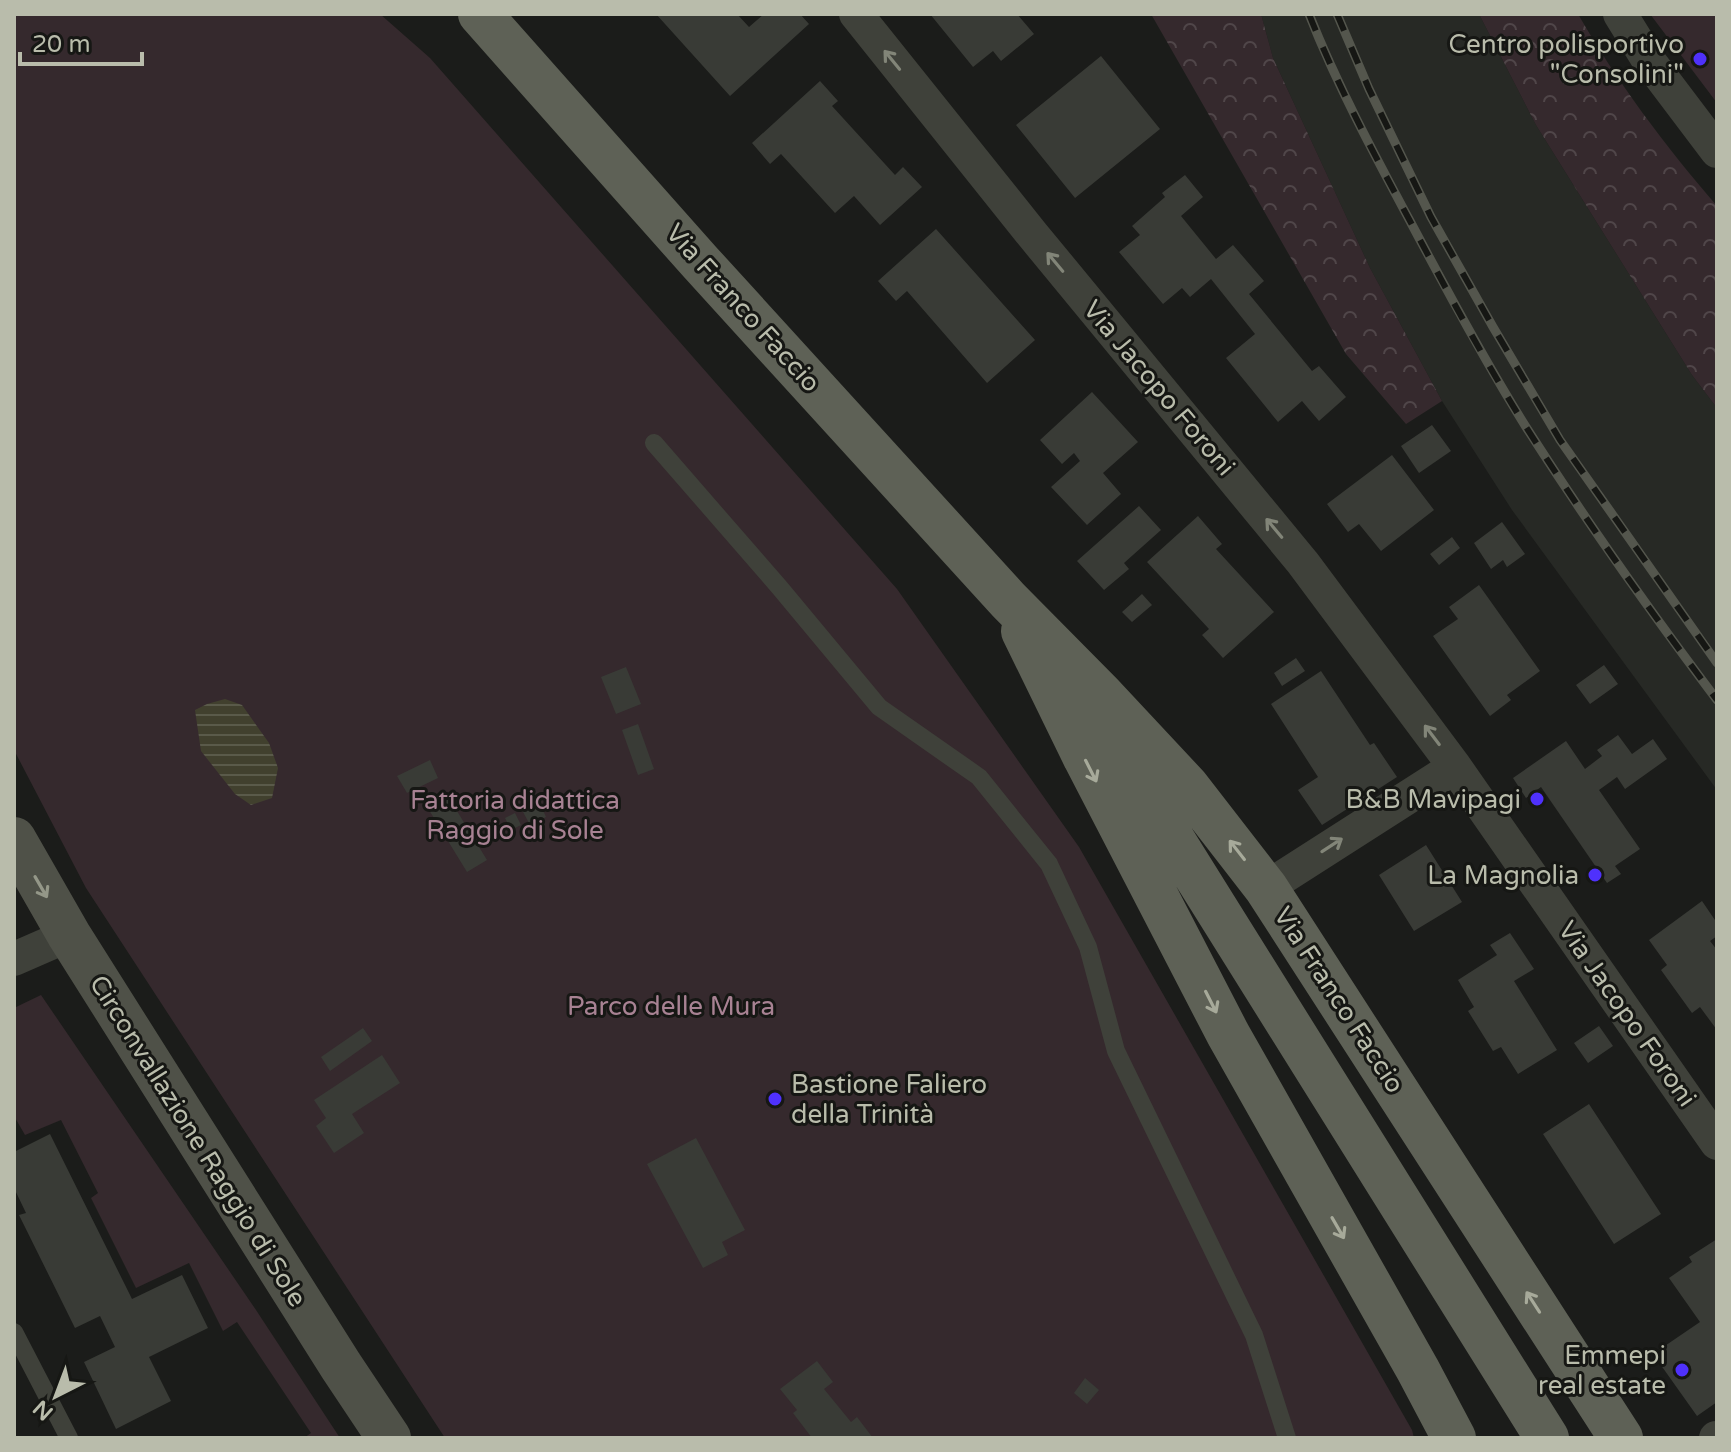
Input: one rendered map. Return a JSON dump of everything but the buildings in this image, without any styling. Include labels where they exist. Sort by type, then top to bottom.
[{"type":"main road","name":"Via Franco Faccio","points":[[480,14],[700,262],[1008,600],[1187,786],[1266,888],[1621,1438]]},
{"type":"main road","name":"Via Franco Faccio","points":[[1008,600],[1085,758],[1228,1034],[1454,1438]]},
{"type":"main road","name":"Via Franco Faccio","points":[[1008,600],[1117,750],[1547,1438]]},
{"type":"street","name":"Via Jacopo Foroni","points":[[856,14],[1032,234],[1303,563],[1455,767],[1717,1143]]},
{"type":"street","points":[[1620,14],[1649,61],[1717,151]]},
{"type":"street","points":[[1266,888],[1455,767]]},
{"type":"street","name":"Circonvallazione Raggio di Sole","points":[[14,839],[69,935],[332,1353],[389,1438]]},
{"type":"street","points":[[14,959],[69,935]]},
{"type":"lane","points":[[654,443],[879,707],[979,777],[1049,864],[1088,947],[1116,1051],[1254,1335],[1287,1438]]},
{"type":"lane","points":[[14,1332],[69,1438]]},
{"type":"shaded area","points":[[1261,14],[1479,14],[1536,125],[1692,375],[1717,408],[1717,790],[1512,510],[1442,401],[1370,268],[1273,58]]},
{"type":"shaded area","points":[[225,699],[242,705],[269,743],[278,768],[272,798],[251,805],[235,794],[201,751],[195,710]]},
{"type":"green space","name":"Parco delle Mura","points":[[14,14],[380,14],[430,58],[897,589],[1079,847],[1414,1438],[445,1438],[86,888],[14,750]]},
{"type":"green space","points":[[1151,14],[1261,14],[1273,58],[1370,268],[1442,401],[1406,424],[1346,354]]},
{"type":"green space","points":[[1479,14],[1578,14],[1643,113],[1717,206],[1717,408],[1692,375],[1536,125]]},
{"type":"green space","name":"Centro polisportivo \"Consolini\"","points":[[1650,14],[1717,14],[1717,103]]},
{"type":"green space","points":[[41,995],[340,1438],[304,1438],[311,1433],[237,1322],[223,1331],[189,1263],[136,1288],[91,1198],[98,1193],[61,1120],[25,1135],[14,1116],[14,1008]]},
{"type":"railway","points":[[1309,14],[1370,145],[1495,376],[1595,531],[1717,700]]},
{"type":"railway","points":[[1337,14],[1369,89],[1431,217],[1493,327],[1560,440],[1717,663]]},
{"type":"place","name":"Centro polisportivo \"Consolini\"","points":[[1700,59]]},
{"type":"place","name":"B&B Mavipagi","points":[[1537,799]]},
{"type":"place","name":"La Magnolia","points":[[1595,875]]},
{"type":"place","name":"Bastione Faliero della Trinità","points":[[775,1099]]},
{"type":"place","name":"Emmepi real estate","points":[[1682,1370]]},
{"type":"park label","name":"Fattoria didattica Raggio di Sole","points":[[515,815]]}]
